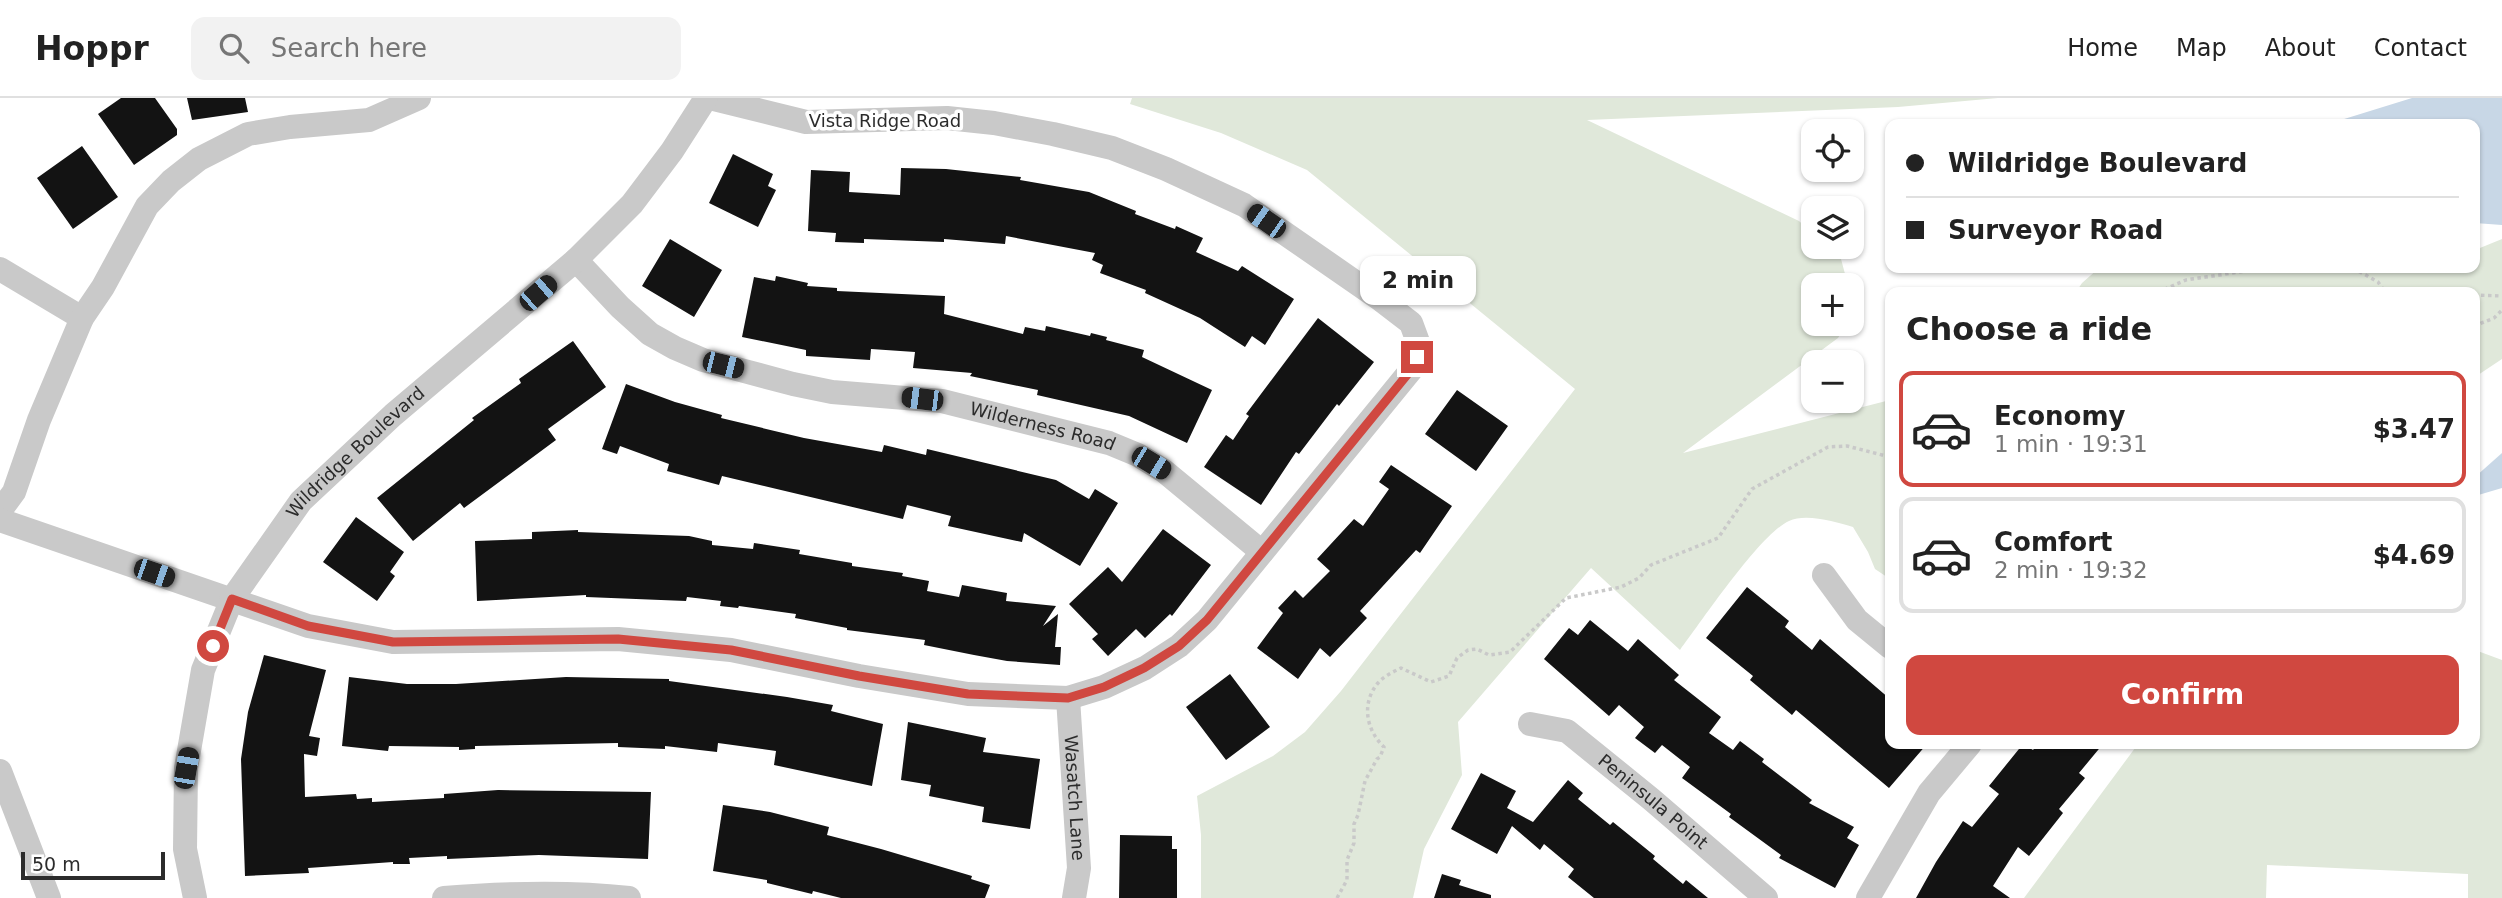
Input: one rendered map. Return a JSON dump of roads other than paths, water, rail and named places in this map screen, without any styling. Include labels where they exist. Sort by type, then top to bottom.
[{"type":"street","points":[[0,511],[13,492],[39,420],[82,318],[103,287],[147,206],[171,181],[199,159],[248,134],[290,127],[369,120],[419,98]]},
{"type":"street","name":"Wildridge Boulevard","points":[[195,898],[185,849],[186,768],[203,670],[232,599],[301,501],[393,415],[576,260],[632,204],[708,98]]},
{"type":"street","name":"Vista Ridge Road","points":[[708,98],[806,122],[947,118],[994,123],[1112,148],[1166,169],[1244,205],[1411,323],[1418,342],[1417,357],[1411,370],[1262,552]]},
{"type":"street","name":"Wilderness Road","points":[[576,260],[620,307],[650,334],[703,360],[832,392],[942,401],[1110,443],[1138,455],[1164,471],[1262,552]]},
{"type":"street","points":[[0,269],[82,318]]},
{"type":"street","points":[[0,520],[308,626],[393,642],[618,639],[731,650],[859,676],[968,694],[1068,698],[1104,687],[1144,668],[1179,646],[1207,620],[1262,552]]},
{"type":"street","points":[[1824,575],[1857,620],[1885,644]]},
{"type":"street","name":"Wasatch Lane","points":[[1068,698],[1079,868],[1073,898]]},
{"type":"street","name":"Peninsula Point","points":[[1530,724],[1567,731],[1766,898]]},
{"type":"street","points":[[1868,898],[1929,793],[1966,749]]},
{"type":"street","points":[[0,771],[50,898]]},
{"type":"street","points":[[444,898],[562,893],[629,898]]},
{"type":"water","points":[[2412,98],[2502,98],[2502,225],[2480,223],[2480,119],[2344,119]]},
{"type":"water","points":[[2502,453],[2502,488],[2480,495],[2480,473]]}]
